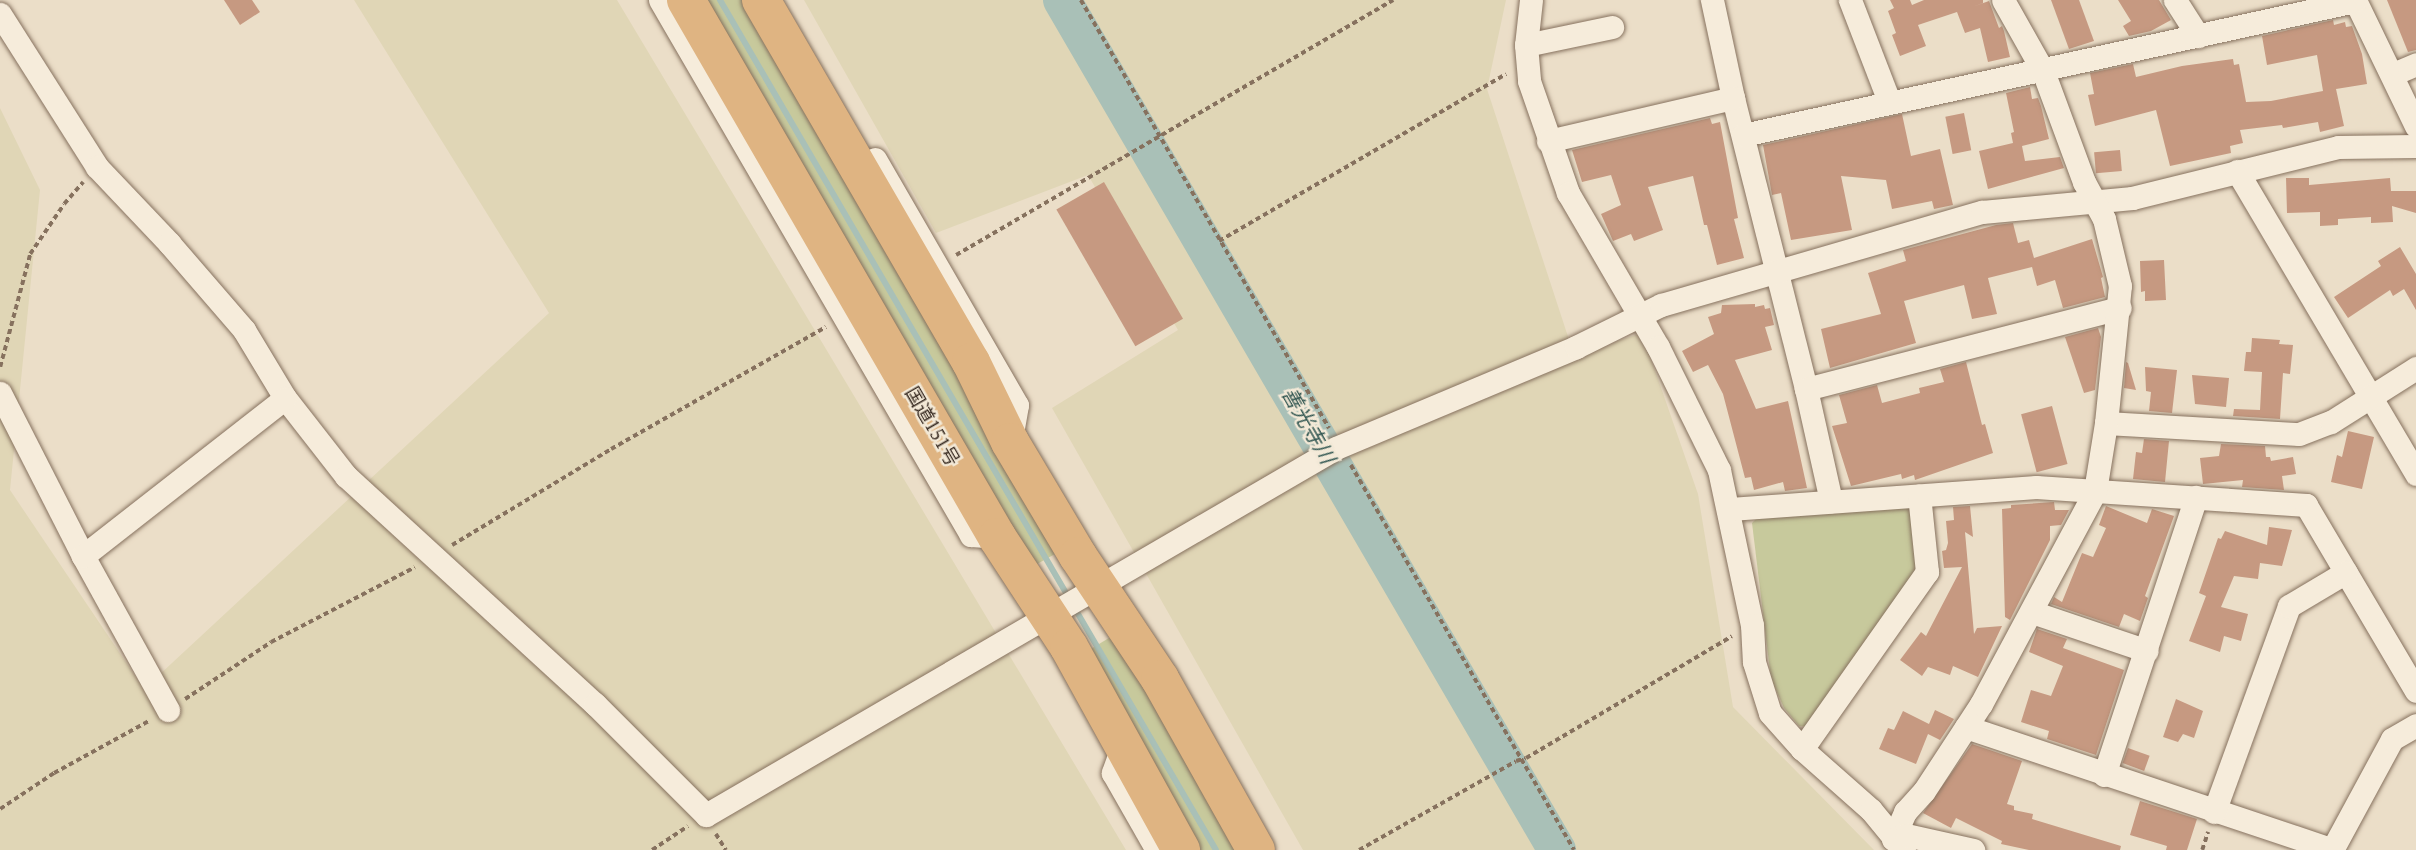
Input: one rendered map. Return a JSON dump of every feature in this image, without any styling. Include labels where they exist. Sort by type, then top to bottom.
[{"type":"highway","name":"国道151号","points":[[686,0],[997,537],[1069,647],[1124,742],[1181,850]]},
{"type":"highway","points":[[761,0],[971,362],[1010,442],[1099,587],[1160,679],[1256,850]]},
{"type":"street","points":[[660,0],[971,535],[997,537]]},
{"type":"street","points":[[780,0],[939,265],[1017,405],[1010,442]]},
{"type":"street","points":[[1531,0],[1526,53],[1548,141],[1568,193],[1658,347],[1719,470],[1730,509],[1752,625],[1754,662],[1770,713],[1802,749],[1871,810],[1898,844]]},
{"type":"street","points":[[1712,0],[1732,98],[1806,389],[1831,501]]},
{"type":"street","points":[[1850,0],[1889,101]]},
{"type":"street","points":[[1898,844],[1905,812],[1924,791],[1966,727],[2032,612],[2095,491],[2120,308],[2120,286],[2104,219],[2084,183],[2043,71],[2003,0]]},
{"type":"street","points":[[2175,0],[2198,36]]},
{"type":"street","points":[[1743,135],[2355,1],[2393,74],[2416,126]]},
{"type":"street","points":[[0,14],[97,167],[169,243],[244,330],[285,398],[346,476],[595,704],[706,815],[1332,451],[1576,347],[1661,305],[1982,212],[2132,198],[2338,147],[2416,146]]},
{"type":"street","points":[[1526,53],[1612,27]]},
{"type":"street","points":[[2393,74],[2416,64]]},
{"type":"street","points":[[1548,141],[1732,98]]},
{"type":"street","points":[[2237,170],[2416,474]]},
{"type":"street","points":[[1806,389],[2120,308]]},
{"type":"street","points":[[2105,422],[2299,435],[2330,422],[2369,395],[2416,368]]},
{"type":"street","points":[[0,393],[83,556],[168,710]]},
{"type":"street","points":[[83,556],[285,398]]},
{"type":"street","points":[[1730,509],[2036,486],[2306,505],[2416,691]]},
{"type":"street","points":[[1802,749],[1927,572],[1919,495]]},
{"type":"street","points":[[2104,775],[2196,497]]},
{"type":"street","points":[[2214,812],[2289,606],[2346,572]]},
{"type":"street","points":[[2032,612],[2147,651]]},
{"type":"street","points":[[1160,679],[1172,673],[1273,850]]},
{"type":"street","points":[[1966,727],[2332,850],[2392,739],[2416,725]]},
{"type":"street","points":[[1124,742],[1113,773],[1157,850]]},
{"type":"street","points":[[1898,844],[1906,835],[1973,850]]},
{"type":"path","points":[[1081,0],[1219,241],[1332,451],[1574,850]]},
{"type":"path","points":[[939,265],[1157,135],[1393,0]]},
{"type":"path","points":[[1219,241],[1526,53]]},
{"type":"path","points":[[0,367],[30,254],[64,204],[97,167]]},
{"type":"path","points":[[0,809],[54,773],[168,710],[271,642],[433,557],[611,449],[846,316]]},
{"type":"path","points":[[1359,850],[1752,625]]},
{"type":"path","points":[[652,850],[706,815]]},
{"type":"shaded area","points":[[354,0],[617,0],[1126,850],[0,850],[0,108],[40,190],[10,490],[144,689],[549,313]]},
{"type":"shaded area","points":[[804,0],[1506,0],[1487,89],[1574,355],[1642,333],[1698,494],[1733,707],[1874,850],[1303,850],[1052,408],[1178,330],[1088,175],[936,233]]},
{"type":"green space","points":[[699,0],[746,0],[939,330],[1055,554],[1030,568]]},
{"type":"green space","points":[[1906,503],[1912,509],[1917,575],[1811,727],[1799,726],[1784,708],[1771,679],[1752,523],[1757,518]]},
{"type":"green space","points":[[1114,635],[1242,850],[1193,850],[1089,650]]},
{"type":"building","points":[[224,0],[252,0],[260,12],[240,25]]},
{"type":"building","points":[[1890,0],[1910,0],[1912,5],[1924,0],[1983,0],[1983,3],[1972,7],[1989,1],[1999,28],[2002,26],[2004,31],[2010,57],[1988,62],[1980,28],[1965,33],[1957,12],[1918,25],[1926,46],[1900,56],[1892,35],[1896,33],[1888,11],[1894,8]]},
{"type":"building","points":[[2051,0],[2079,0],[2094,41],[2069,49]]},
{"type":"building","points":[[2118,0],[2159,0],[2171,20],[2151,31],[2129,36],[2123,26],[2131,21]]},
{"type":"building","points":[[2387,0],[2416,0],[2416,50],[2408,52]]},
{"type":"building","points":[[2333,20],[2334,25],[2345,22],[2346,27],[2352,26],[2362,54],[2367,84],[2336,89],[2344,126],[2320,132],[2318,122],[2283,128],[2282,125],[2240,130],[2243,143],[2230,146],[2231,153],[2170,166],[2156,110],[2095,126],[2088,95],[2094,94],[2090,73],[2133,64],[2136,77],[2182,66],[2233,59],[2234,65],[2239,64],[2246,102],[2271,101],[2323,91],[2317,55],[2267,65],[2262,36]]},
{"type":"building","points":[[2030,87],[2032,99],[2038,98],[2041,106],[2049,139],[2022,146],[2025,161],[2060,157],[2064,168],[1988,189],[1979,151],[2013,143],[2011,133],[2014,132],[2006,93]]},
{"type":"building","points":[[1964,113],[1971,150],[1953,154],[1945,117]]},
{"type":"building","points":[[1902,114],[1911,156],[1940,149],[1953,205],[1934,209],[1932,201],[1892,209],[1886,180],[1841,176],[1852,230],[1791,240],[1781,193],[1772,195],[1763,145]]},
{"type":"building","points":[[1710,118],[1712,124],[1720,122],[1738,218],[1734,219],[1744,258],[1717,265],[1707,225],[1704,225],[1693,176],[1648,187],[1663,230],[1634,241],[1631,234],[1613,241],[1601,214],[1621,205],[1611,175],[1582,182],[1572,150]]},
{"type":"building","points":[[2120,150],[2122,171],[2096,173],[2094,152]]},
{"type":"building","points":[[2286,178],[2309,178],[2309,185],[2390,178],[2391,191],[2416,191],[2416,213],[2392,206],[2393,222],[2371,223],[2371,217],[2338,219],[2338,225],[2320,226],[2320,212],[2287,213]]},
{"type":"building","points":[[1104,182],[1183,319],[1135,346],[1056,210]]},
{"type":"building","points":[[2013,223],[2018,243],[2029,240],[2034,258],[2092,239],[2103,277],[2105,297],[2063,308],[2055,280],[2037,286],[2032,267],[1988,278],[1997,314],[1972,319],[1964,285],[1904,301],[1916,343],[1830,368],[1821,329],[1881,314],[1868,273],[1906,261],[1903,250],[1996,225]]},
{"type":"building","points":[[2400,247],[2416,274],[2416,310],[2404,289],[2393,296],[2390,290],[2348,318],[2334,297],[2381,266],[2378,261]]},
{"type":"building","points":[[2164,260],[2166,300],[2145,301],[2145,291],[2141,292],[2140,261]]},
{"type":"building","points":[[1755,304],[1755,307],[1764,305],[1765,309],[1770,308],[1774,325],[1765,327],[1772,350],[1735,360],[1756,409],[1788,401],[1807,488],[1785,491],[1783,482],[1754,490],[1751,477],[1745,478],[1723,394],[1708,365],[1693,372],[1682,351],[1714,334],[1708,317],[1721,313],[1722,305]]},
{"type":"building","points":[[2098,328],[2101,337],[2095,390],[2084,393],[2065,337]]},
{"type":"building","points":[[2252,338],[2280,340],[2279,344],[2293,345],[2290,374],[2283,373],[2280,419],[2233,416],[2234,409],[2260,410],[2262,372],[2244,371],[2246,352],[2251,352]]},
{"type":"building","points":[[1966,362],[1982,425],[1985,424],[1993,453],[1915,480],[1914,475],[1902,479],[1901,474],[1851,486],[1832,426],[1847,423],[1839,395],[1877,385],[1882,403],[1920,393],[1919,388],[1944,382],[1940,369]]},
{"type":"building","points":[[2126,362],[2128,363],[2136,390],[2124,388]]},
{"type":"building","points":[[2145,367],[2177,370],[2172,413],[2149,411],[2151,392],[2146,391]]},
{"type":"building","points":[[2192,375],[2229,378],[2226,407],[2195,404]]},
{"type":"building","points":[[2052,406],[2068,464],[2037,472],[2021,414]]},
{"type":"building","points":[[2348,431],[2374,437],[2362,489],[2331,482],[2337,455],[2342,457]]},
{"type":"building","points":[[2144,439],[2169,441],[2165,482],[2133,479],[2136,452],[2142,453]]},
{"type":"building","points":[[2221,444],[2265,446],[2266,457],[2270,457],[2271,461],[2293,457],[2296,474],[2282,476],[2284,490],[2242,487],[2243,480],[2203,484],[2200,458],[2219,456]]},
{"type":"building","points":[[2054,502],[2055,510],[2069,510],[2061,525],[2050,526],[2050,540],[2010,620],[2005,617],[2002,509],[2011,508],[2011,505]]},
{"type":"building","points":[[1970,506],[1973,537],[1965,532],[1974,634],[1977,628],[2002,626],[1978,677],[1953,666],[1950,675],[1928,667],[1922,676],[1900,660],[1921,632],[1926,636],[1962,567],[1944,568],[1942,551],[1946,550],[1948,543],[1946,521],[1954,520],[1953,507]]},
{"type":"building","points":[[2106,506],[2147,523],[2152,509],[2174,516],[2145,596],[2148,598],[2140,621],[2124,614],[2119,627],[2051,604],[2054,597],[2062,602],[2082,553],[2093,557],[2106,528],[2099,525]]},
{"type":"building","points":[[2269,527],[2292,530],[2282,566],[2260,563],[2258,579],[2234,576],[2221,607],[2248,614],[2241,641],[2224,636],[2220,652],[2189,641],[2206,596],[2199,593],[2218,538],[2221,539],[2225,531],[2267,545]]},
{"type":"building","points":[[2037,629],[2067,639],[2063,648],[2124,670],[2096,755],[2047,739],[2049,731],[2021,722],[2031,690],[2051,696],[2063,666],[2029,652]]},
{"type":"building","points":[[2176,699],[2203,711],[2194,738],[2183,734],[2178,742],[2163,737]]},
{"type":"building","points":[[1935,710],[1954,719],[1940,740],[1928,734],[1916,764],[1879,749],[1888,728],[1894,730],[1903,711],[1929,724]]},
{"type":"building","points":[[1972,744],[2022,761],[2007,804],[2014,806],[2014,810],[2033,814],[2032,819],[2121,846],[2120,850],[2029,850],[2001,844],[2002,841],[1956,818],[1951,828],[1923,813]]},
{"type":"building","points":[[2128,748],[2150,756],[2144,771],[2123,763]]},
{"type":"building","points":[[2140,801],[2197,819],[2187,850],[2166,850],[2167,846],[2130,835]]},
{"type":"waterway","points":[[720,0],[1069,598]]},
{"type":"waterway","name":"善光寺川","points":[[1062,0],[1557,850]]},
{"type":"waterway","points":[[1074,607],[1216,850]]}]
